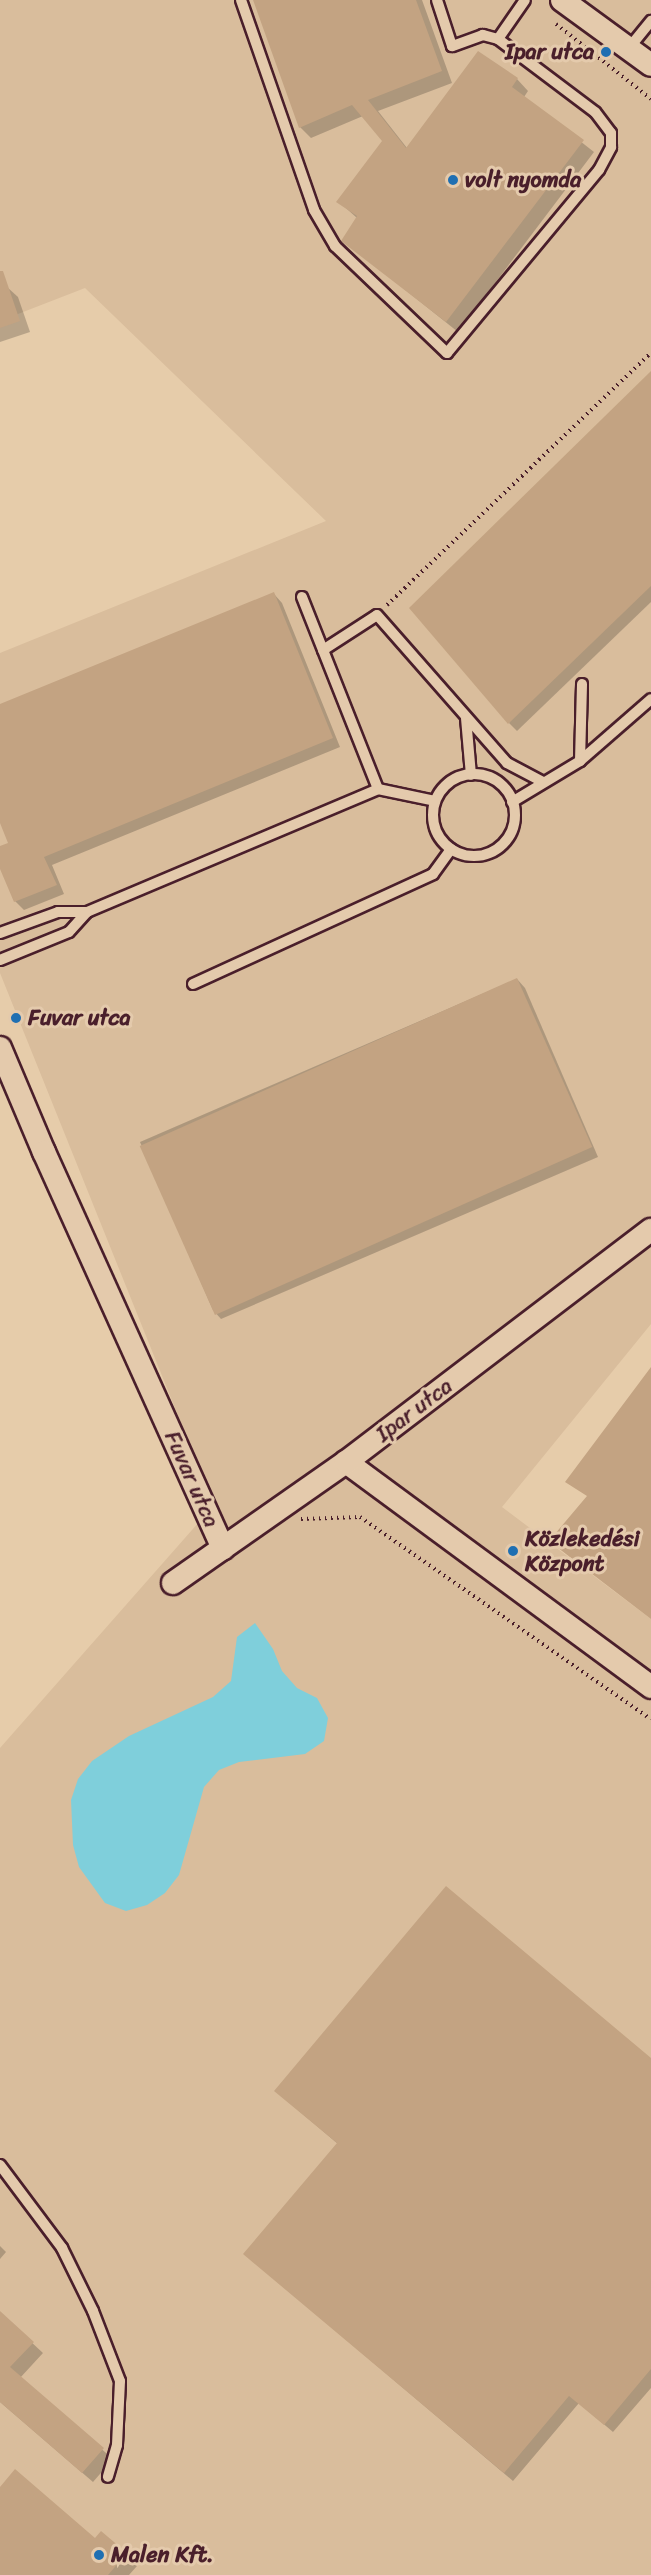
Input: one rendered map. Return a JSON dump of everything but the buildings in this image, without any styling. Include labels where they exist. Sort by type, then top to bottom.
[{"type":"street","points":[[568,2],[651,65]]},
{"type":"street","name":"Fuvar utca","points":[[0,1047],[44,1152],[223,1548]]},
{"type":"street","name":"Ipar utca","points":[[172,1583],[346,1462],[651,1230]]},
{"type":"street","points":[[346,1462],[651,1687]]},
{"type":"lane","points":[[242,0],[314,210],[335,246],[447,353],[599,170],[611,147],[610,133],[595,112],[498,39],[483,35],[453,45],[437,0]]},
{"type":"lane","points":[[498,39],[525,0]]},
{"type":"lane","points":[[628,48],[651,21]]},
{"type":"lane","points":[[302,597],[378,789]]},
{"type":"lane","points":[[323,650],[378,615],[507,763],[543,782]]},
{"type":"lane","points":[[580,761],[582,684]]},
{"type":"lane","points":[[512,802],[580,761],[649,706]]},
{"type":"lane","points":[[466,717],[471,774]]},
{"type":"lane","points":[[471,774],[497,782],[512,802],[514,815],[512,829],[506,840],[496,849],[477,856],[451,849],[441,840],[435,828],[433,815],[435,801],[446,784],[471,774]]},
{"type":"lane","points":[[0,933],[58,912],[87,912],[378,789],[435,801]]},
{"type":"lane","points":[[193,984],[433,874],[451,849]]},
{"type":"lane","points":[[0,960],[69,932],[87,912]]},
{"type":"lane","points":[[0,2164],[62,2247],[93,2311],[120,2380],[117,2445],[108,2476]]},
{"type":"path","points":[[552,22],[651,99]]},
{"type":"path","points":[[378,615],[651,353]]},
{"type":"path","points":[[262,1521],[360,1517],[651,1719]]},
{"type":"shaded area","points":[[0,0],[651,0],[651,1324],[502,1507],[651,1619],[651,2575],[0,2575],[0,1748],[214,1505],[0,973],[0,653],[326,521],[85,288],[0,321]]},
{"type":"water","points":[[255,1623],[273,1649],[282,1671],[297,1688],[317,1698],[328,1718],[324,1741],[305,1754],[239,1762],[219,1770],[204,1787],[179,1875],[165,1893],[147,1905],[126,1911],[105,1903],[79,1867],[73,1845],[71,1800],[78,1779],[92,1761],[129,1736],[213,1697],[231,1681],[237,1637]]},
{"type":"place","name":"Ipar utca","points":[[606,52]]},
{"type":"place","name":"volt nyomda","points":[[453,180]]},
{"type":"place","name":"Fuvar utca","points":[[16,1018]]},
{"type":"place","name":"Közlekedési Központ","points":[[513,1551]]},
{"type":"place","name":"Malen Kft.","points":[[99,2555]]}]
